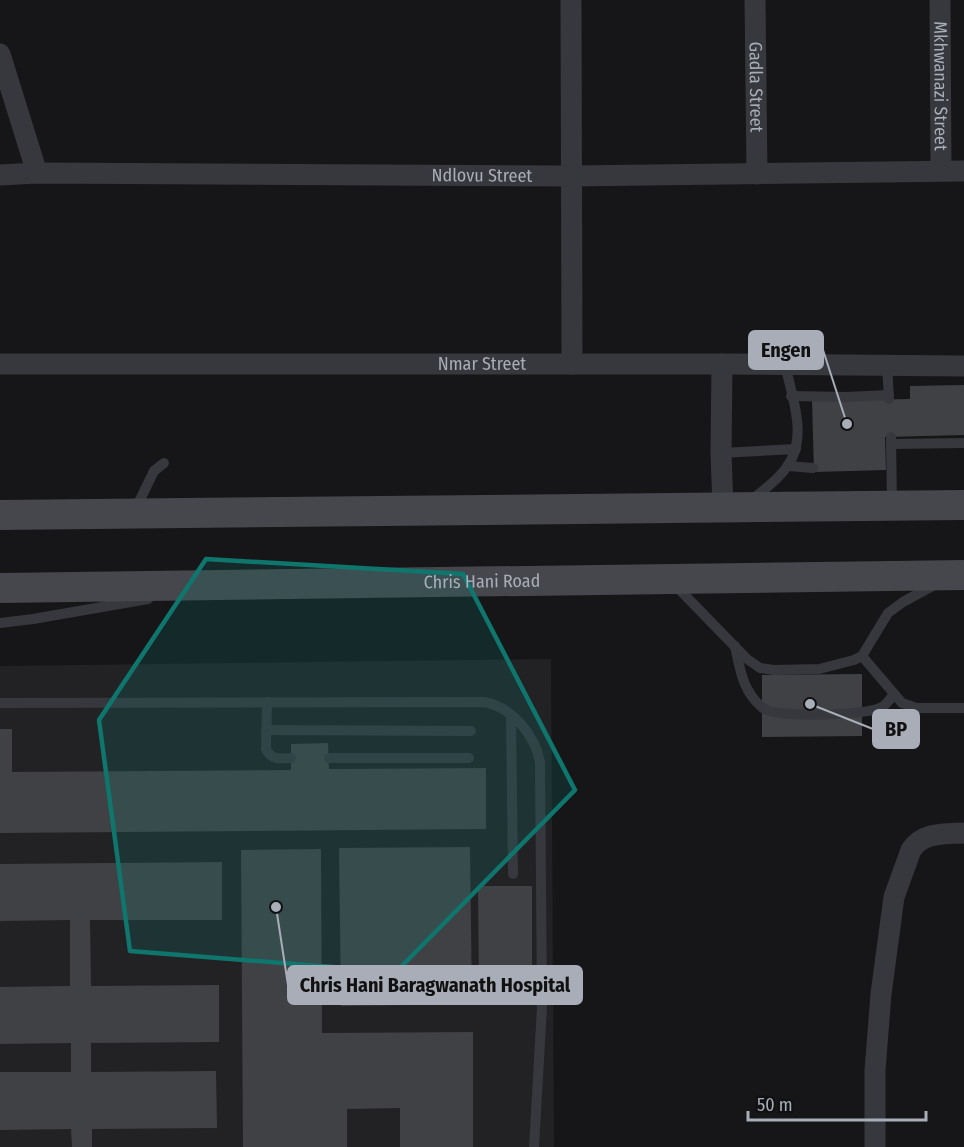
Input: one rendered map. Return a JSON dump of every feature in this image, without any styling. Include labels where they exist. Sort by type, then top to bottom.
[{"type":"main road","points":[[0,515],[964,505]]},
{"type":"main road","name":"Chris Hani Road","points":[[0,588],[957,576]]},
{"type":"street","points":[[571,0],[572,364]]},
{"type":"street","name":"Gadla Street","points":[[755,0],[757,174]]},
{"type":"street","name":"Mkhwanazi Street","points":[[940,0],[941,171]]},
{"type":"street","points":[[0,54],[38,173]]},
{"type":"street","name":"Ndlovu Street","points":[[0,174],[572,176],[964,171]]},
{"type":"street","name":"Nmar Street","points":[[0,364],[964,366]]},
{"type":"street","points":[[723,364],[721,453],[732,508]]},
{"type":"street","points":[[876,1147],[875,1070],[880,994],[894,897],[914,844],[930,836],[964,833]]},
{"type":"lane","points":[[732,508],[773,482],[788,466],[796,449],[798,424],[785,364]]},
{"type":"lane","points":[[791,396],[889,397],[887,365]]},
{"type":"lane","points":[[892,506],[889,467],[891,441],[964,443]]},
{"type":"lane","points":[[721,453],[796,449]]},
{"type":"lane","points":[[133,514],[154,471],[164,463]]},
{"type":"lane","points":[[788,466],[813,468]]},
{"type":"lane","points":[[669,578],[747,658],[760,668],[774,670],[836,666],[862,656],[888,614],[903,602],[957,576]]},
{"type":"lane","points":[[0,623],[222,586]]},
{"type":"lane","points":[[735,645],[740,672],[748,693],[765,710],[801,715],[852,714],[881,708],[894,694]]},
{"type":"lane","points":[[862,656],[902,703],[917,708],[964,708]]},
{"type":"lane","points":[[267,702],[266,749],[269,755],[277,759],[291,758]]},
{"type":"lane","points":[[0,703],[483,702],[511,715],[528,733],[538,749],[540,762],[542,1007],[534,1147]]},
{"type":"lane","points":[[511,715],[513,874]]},
{"type":"lane","points":[[266,730],[471,731]]},
{"type":"lane","points":[[329,758],[469,758]]},
{"type":"highlighted area","points":[[206,559],[463,574],[575,790],[396,972],[130,951],[99,720]]},
{"type":"shaded area","points":[[551,659],[554,1147],[0,1147],[0,666]]},
{"type":"building","points":[[964,385],[964,435],[885,437],[886,470],[814,472],[812,401],[910,399],[910,386]]},
{"type":"building","points":[[862,674],[862,736],[762,737],[762,675]]},
{"type":"building","points":[[0,729],[12,729],[12,772],[291,770],[291,744],[328,743],[329,769],[486,768],[486,829],[0,833]]},
{"type":"building","points":[[470,847],[472,1004],[341,1006],[339,848]]},
{"type":"building","points":[[321,849],[322,1033],[473,1032],[473,1147],[400,1147],[400,1108],[347,1109],[347,1147],[243,1147],[241,850]]},
{"type":"building","points":[[222,862],[222,920],[90,920],[91,986],[219,985],[219,1042],[91,1043],[91,1072],[216,1071],[217,1128],[92,1129],[92,1147],[72,1147],[71,1129],[0,1130],[0,1072],[71,1072],[71,1043],[0,1044],[0,987],[70,986],[70,920],[0,921],[0,864]]},
{"type":"building","points":[[478,886],[532,886],[532,992],[479,993]]},
{"type":"place","name":"Engen","points":[[847,424]]},
{"type":"place","name":"BP","points":[[810,704]]},
{"type":"place","name":"Chris Hani Baragwanath Hospital","points":[[276,907]]}]
